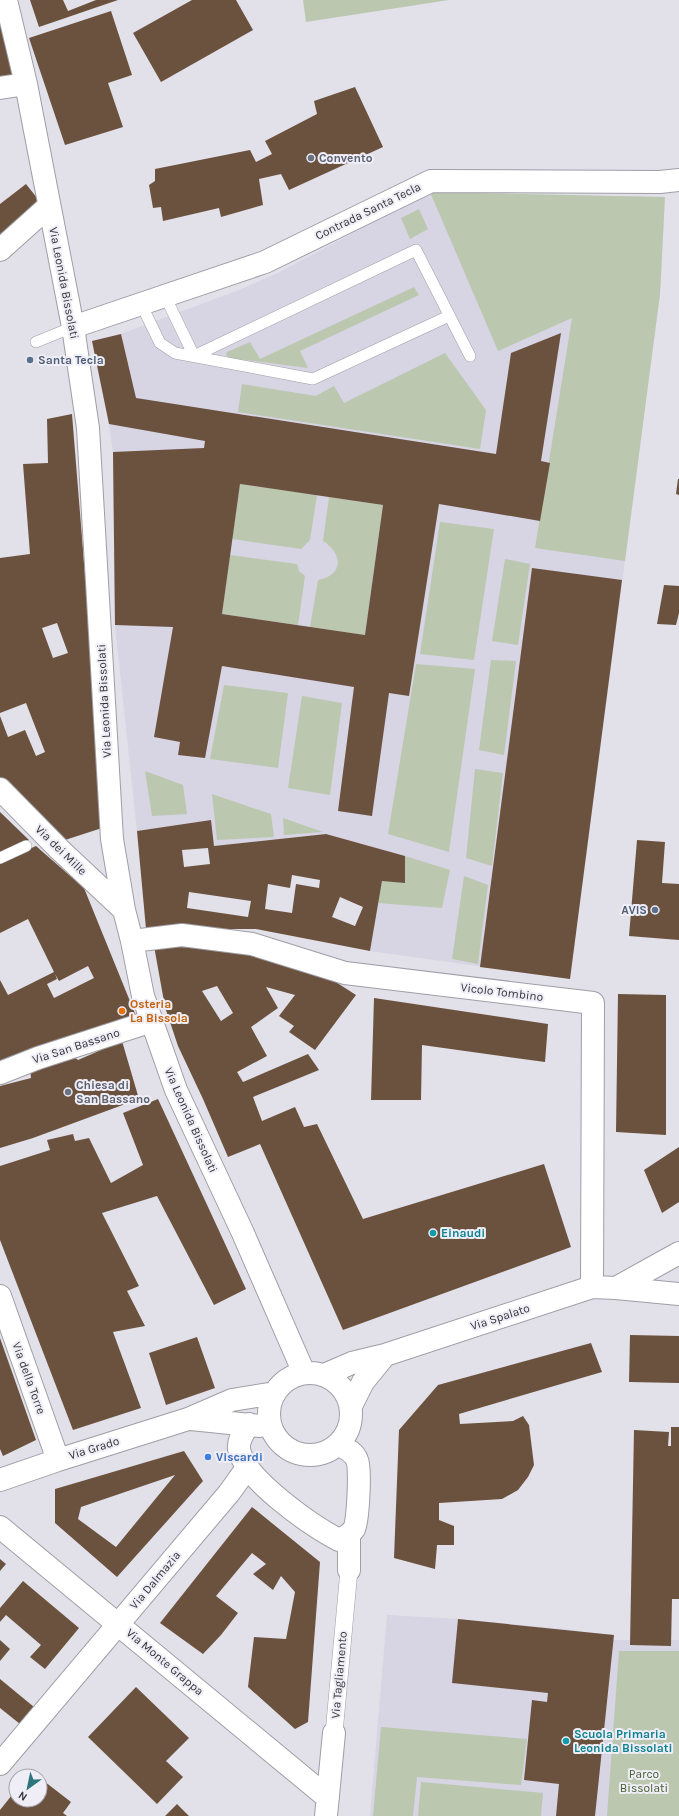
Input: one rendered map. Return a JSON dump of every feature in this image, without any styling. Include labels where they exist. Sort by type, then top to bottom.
[{"type":"street","name":"Via Leonida Bissolati","points":[[6,0],[26,84],[50,206],[73,327],[88,428],[112,839],[124,910],[143,996],[176,1090],[242,1232],[314,1374]]},
{"type":"street","points":[[0,88],[26,84]]},
{"type":"street","name":"Contrada Santa Tecla","points":[[73,327],[265,262],[430,181],[660,182],[679,180]]},
{"type":"street","points":[[0,250],[50,206]]},
{"type":"street","name":"Via dei Mille","points":[[0,789],[55,845],[124,910]]},
{"type":"street","name":"Vicolo Tombino","points":[[132,941],[182,935],[252,944],[345,973],[593,1003],[592,1287]]},
{"type":"street","name":"Via San Bassano","points":[[0,1074],[38,1058],[152,1021]]},
{"type":"street","points":[[616,1288],[679,1253]]},
{"type":"street","name":"Via Spalato","points":[[314,1374],[385,1355],[592,1287],[679,1294]]},
{"type":"street","name":"Via della Torre","points":[[0,1296],[58,1460]]},
{"type":"street","points":[[351,1406],[363,1382],[385,1355]]},
{"type":"street","points":[[314,1374],[336,1382],[346,1393],[351,1406],[351,1420],[346,1433],[338,1444],[327,1451],[314,1455],[300,1454],[288,1449],[278,1440],[271,1428],[269,1416],[270,1404],[275,1393],[282,1384],[292,1377],[314,1374]]},
{"type":"street","name":"Via Grado","points":[[0,1480],[188,1419],[232,1400],[275,1393]]},
{"type":"street","name":"Via Grado","points":[[188,1419],[249,1424],[271,1428]]},
{"type":"street","points":[[249,1424],[241,1436],[239,1449],[247,1468],[288,1506],[319,1529],[339,1540],[349,1535]]},
{"type":"street","name":"Via Tagliamento","points":[[327,1807],[349,1570],[349,1535],[354,1527],[360,1474],[357,1460],[348,1449],[338,1444]]},
{"type":"street","name":"Via Dalmazia","points":[[0,1764],[229,1493],[247,1468]]},
{"type":"street","name":"Via Monte Grappa","points":[[0,1527],[119,1624],[327,1807]]},
{"type":"lane","points":[[194,356],[416,250],[470,356]]},
{"type":"lane","points":[[165,296],[194,356]]},
{"type":"lane","points":[[142,304],[160,343],[175,353],[313,379],[449,316]]},
{"type":"lane","points":[[36,342],[73,327]]},
{"type":"lane","points":[[0,858],[26,846]]},
{"type":"shaded area","points":[[430,192],[665,197],[660,294],[570,979],[370,951],[382,881],[405,882],[405,856],[326,834],[214,846],[211,820],[137,831],[115,625],[113,452],[109,424],[92,341],[121,334],[239,290],[278,273]]},
{"type":"shaded area","points":[[387,1615],[458,1619],[573,1630],[590,1633],[613,1640],[679,1640],[679,1816],[370,1816]]},
{"type":"green space","points":[[303,0],[449,0],[306,22]]},
{"type":"green space","points":[[430,192],[665,197],[660,294],[625,561],[535,548],[572,318],[498,351]]},
{"type":"green space","points":[[419,209],[428,229],[410,239],[401,218]]},
{"type":"green space","points":[[414,287],[419,295],[300,351],[308,368],[230,358],[226,355],[227,352],[250,342],[260,359]]},
{"type":"green space","points":[[445,353],[486,410],[480,449],[238,412],[242,384],[316,396],[334,386],[344,403]]},
{"type":"green space","points":[[240,484],[317,495],[310,540],[301,549],[232,539]]},
{"type":"green space","points":[[329,497],[383,505],[365,635],[310,627],[318,580],[326,578],[332,574],[338,564],[335,552],[323,541]]},
{"type":"green space","points":[[440,522],[494,529],[474,660],[420,654]]},
{"type":"green space","points":[[230,555],[297,564],[299,571],[305,576],[298,625],[222,614]]},
{"type":"green space","points":[[505,559],[530,564],[518,645],[492,641]]},
{"type":"green space","points":[[491,660],[516,661],[504,755],[479,750]]},
{"type":"green space","points":[[416,664],[475,669],[449,852],[388,834]]},
{"type":"green space","points":[[224,685],[288,693],[278,768],[210,759]]},
{"type":"green space","points":[[302,696],[342,703],[330,795],[288,788]]},
{"type":"green space","points":[[475,769],[503,773],[492,866],[466,858]]},
{"type":"green space","points":[[145,771],[183,785],[187,814],[152,816]]},
{"type":"green space","points":[[212,794],[271,814],[274,837],[217,840]]},
{"type":"green space","points":[[283,818],[323,832],[284,835]]},
{"type":"green space","points":[[405,856],[450,870],[442,908],[378,903],[382,881],[405,882]]},
{"type":"green space","points":[[464,876],[488,885],[478,964],[452,959]]},
{"type":"green space","name":"Parco Bissolati","points":[[619,1651],[679,1651],[679,1816],[607,1816]]},
{"type":"green space","points":[[381,1727],[527,1739],[521,1785],[417,1777],[413,1816],[373,1816]]},
{"type":"green space","points":[[421,1782],[543,1793],[541,1816],[418,1816]]},
{"type":"building","points":[[30,0],[63,0],[68,11],[96,0],[118,0],[39,27]]},
{"type":"building","points":[[192,0],[236,0],[253,30],[161,82],[133,33]]},
{"type":"building","points":[[0,4],[18,82],[0,84]]},
{"type":"building","points":[[111,11],[132,75],[108,83],[123,127],[65,145],[29,38]]},
{"type":"building","name":"Convento","points":[[355,87],[383,147],[289,190],[281,174],[259,179],[263,205],[221,217],[219,208],[163,221],[161,207],[153,208],[149,185],[155,181],[155,169],[250,150],[256,162],[272,154],[265,141],[317,114],[314,101]]},
{"type":"building","points":[[26,184],[45,208],[0,243],[0,204]]},
{"type":"building","points":[[561,333],[541,461],[550,463],[540,521],[439,504],[409,696],[389,693],[372,816],[338,811],[354,687],[222,666],[205,758],[178,755],[180,742],[154,737],[173,627],[115,625],[113,452],[204,448],[205,441],[109,424],[92,341],[121,334],[136,398],[496,454],[511,353]],"holes":[[[240,484],[383,505],[365,635],[222,614]]]},
{"type":"building","points":[[72,414],[91,649],[102,828],[62,841],[0,778],[0,716],[8,737],[25,730],[36,756],[45,752],[26,703],[0,713],[0,558],[30,554],[23,464],[48,463],[47,419]],"holes":[[[57,623],[68,653],[53,658],[42,628]]]},
{"type":"building","points":[[679,479],[679,495],[676,494]]},
{"type":"building","points":[[532,568],[622,580],[570,979],[480,967]]},
{"type":"building","points":[[664,585],[679,586],[679,613],[676,625],[657,624]]},
{"type":"building","points":[[0,812],[29,840],[0,854]]},
{"type":"building","points":[[211,820],[214,846],[326,834],[405,856],[405,883],[382,881],[370,951],[256,929],[146,929],[137,831]],"holes":[[[208,848],[210,864],[184,867],[182,850]],[[292,875],[320,880],[319,888],[296,884],[292,913],[265,909],[268,884],[290,888]],[[189,892],[251,901],[248,917],[187,908]],[[340,897],[363,907],[355,926],[332,917]]]},
{"type":"building","name":"AVIS","points":[[637,840],[665,842],[662,883],[679,884],[679,940],[629,936]]},
{"type":"building","points":[[36,846],[84,888],[136,1016],[0,1068],[0,980],[8,995],[54,972],[28,919],[0,933],[0,862]],"holes":[[[88,966],[94,978],[54,998],[47,984],[57,979],[55,974],[59,981]]]},
{"type":"building","points":[[154,946],[251,950],[331,979],[356,995],[315,1050],[289,1032],[294,1026],[279,1016],[295,995],[266,987],[278,1008],[251,1027],[267,1056],[237,1072],[243,1082],[308,1054],[319,1070],[253,1097],[262,1121],[295,1107],[304,1127],[317,1124],[363,1219],[544,1164],[571,1247],[343,1330],[260,1144],[228,1157],[178,1046],[165,1007]],"holes":[[[217,986],[233,1013],[221,1021],[202,991]]]},
{"type":"building","points":[[618,994],[666,995],[666,1135],[616,1132]]},
{"type":"building","points":[[374,998],[548,1024],[545,1062],[422,1045],[421,1100],[371,1100]]},
{"type":"building","name":"Chiesa di San Bassano","points":[[122,1041],[139,1099],[33,1138],[0,1148],[0,1086],[31,1078],[30,1068],[73,1056],[78,1060]]},
{"type":"building","points":[[158,1099],[246,1289],[214,1305],[157,1196],[102,1213],[139,1286],[127,1291],[145,1326],[113,1332],[141,1408],[73,1430],[0,1240],[0,1166],[50,1150],[47,1140],[73,1134],[75,1141],[89,1138],[111,1183],[143,1165],[123,1113]]},
{"type":"building","points":[[679,1147],[679,1202],[662,1213],[644,1170]]},
{"type":"building","points":[[630,1335],[679,1336],[679,1383],[629,1382]]},
{"type":"building","points":[[197,1337],[215,1388],[166,1405],[149,1353]]},
{"type":"building","points":[[0,1338],[36,1440],[3,1456],[0,1449]]},
{"type":"building","points":[[591,1343],[602,1372],[459,1414],[460,1424],[513,1421],[523,1416],[529,1425],[534,1465],[528,1477],[518,1490],[502,1499],[439,1503],[439,1520],[454,1526],[454,1545],[437,1545],[435,1569],[394,1558],[399,1430],[438,1385]]},
{"type":"building","points":[[671,1427],[679,1427],[679,1599],[672,1599],[671,1646],[630,1645],[634,1430],[669,1432],[668,1446],[671,1446]]},
{"type":"building","points":[[184,1451],[203,1481],[117,1577],[55,1523],[55,1489]],"holes":[[[175,1475],[116,1547],[78,1519],[81,1507]]]},
{"type":"building","points":[[252,1507],[320,1562],[308,1722],[295,1729],[248,1687],[254,1637],[286,1639],[295,1592],[281,1576],[273,1590],[253,1574],[266,1564],[252,1553],[216,1596],[238,1613],[221,1635],[203,1654],[160,1623]]},
{"type":"building","points":[[0,1559],[6,1564],[0,1571]]},
{"type":"building","points":[[23,1581],[79,1628],[45,1669],[30,1657],[41,1645],[6,1615],[0,1622],[0,1608]]},
{"type":"building","points":[[458,1619],[614,1635],[595,1816],[556,1816],[559,1784],[524,1780],[532,1700],[547,1702],[548,1693],[452,1683]]},
{"type":"building","points":[[0,1640],[10,1649],[0,1661]]},
{"type":"building","points":[[0,1679],[34,1707],[20,1724],[0,1708]]},
{"type":"building","points":[[136,1687],[189,1738],[166,1761],[183,1777],[157,1804],[88,1737]]},
{"type":"building","points":[[48,1784],[71,1802],[63,1813],[67,1816],[0,1816],[0,1810],[8,1800],[8,1808],[48,1808]]},
{"type":"building","points":[[177,1804],[189,1816],[165,1816]]},
{"type":"place","name":"Convento","points":[[311,158]]},
{"type":"place","name":"Santa Tecla","points":[[30,360]]},
{"type":"place","name":"AVIS","points":[[655,910]]},
{"type":"place","name":"Osteria La Bissola","points":[[122,1011]]},
{"type":"place","name":"Chiesa di San Bassano","points":[[68,1092]]},
{"type":"place","name":"Einaudi","points":[[433,1233]]},
{"type":"place","name":"Viscardi","points":[[208,1457]]},
{"type":"place","name":"Scuola Primaria Leonida Bissolati","points":[[566,1741]]}]
